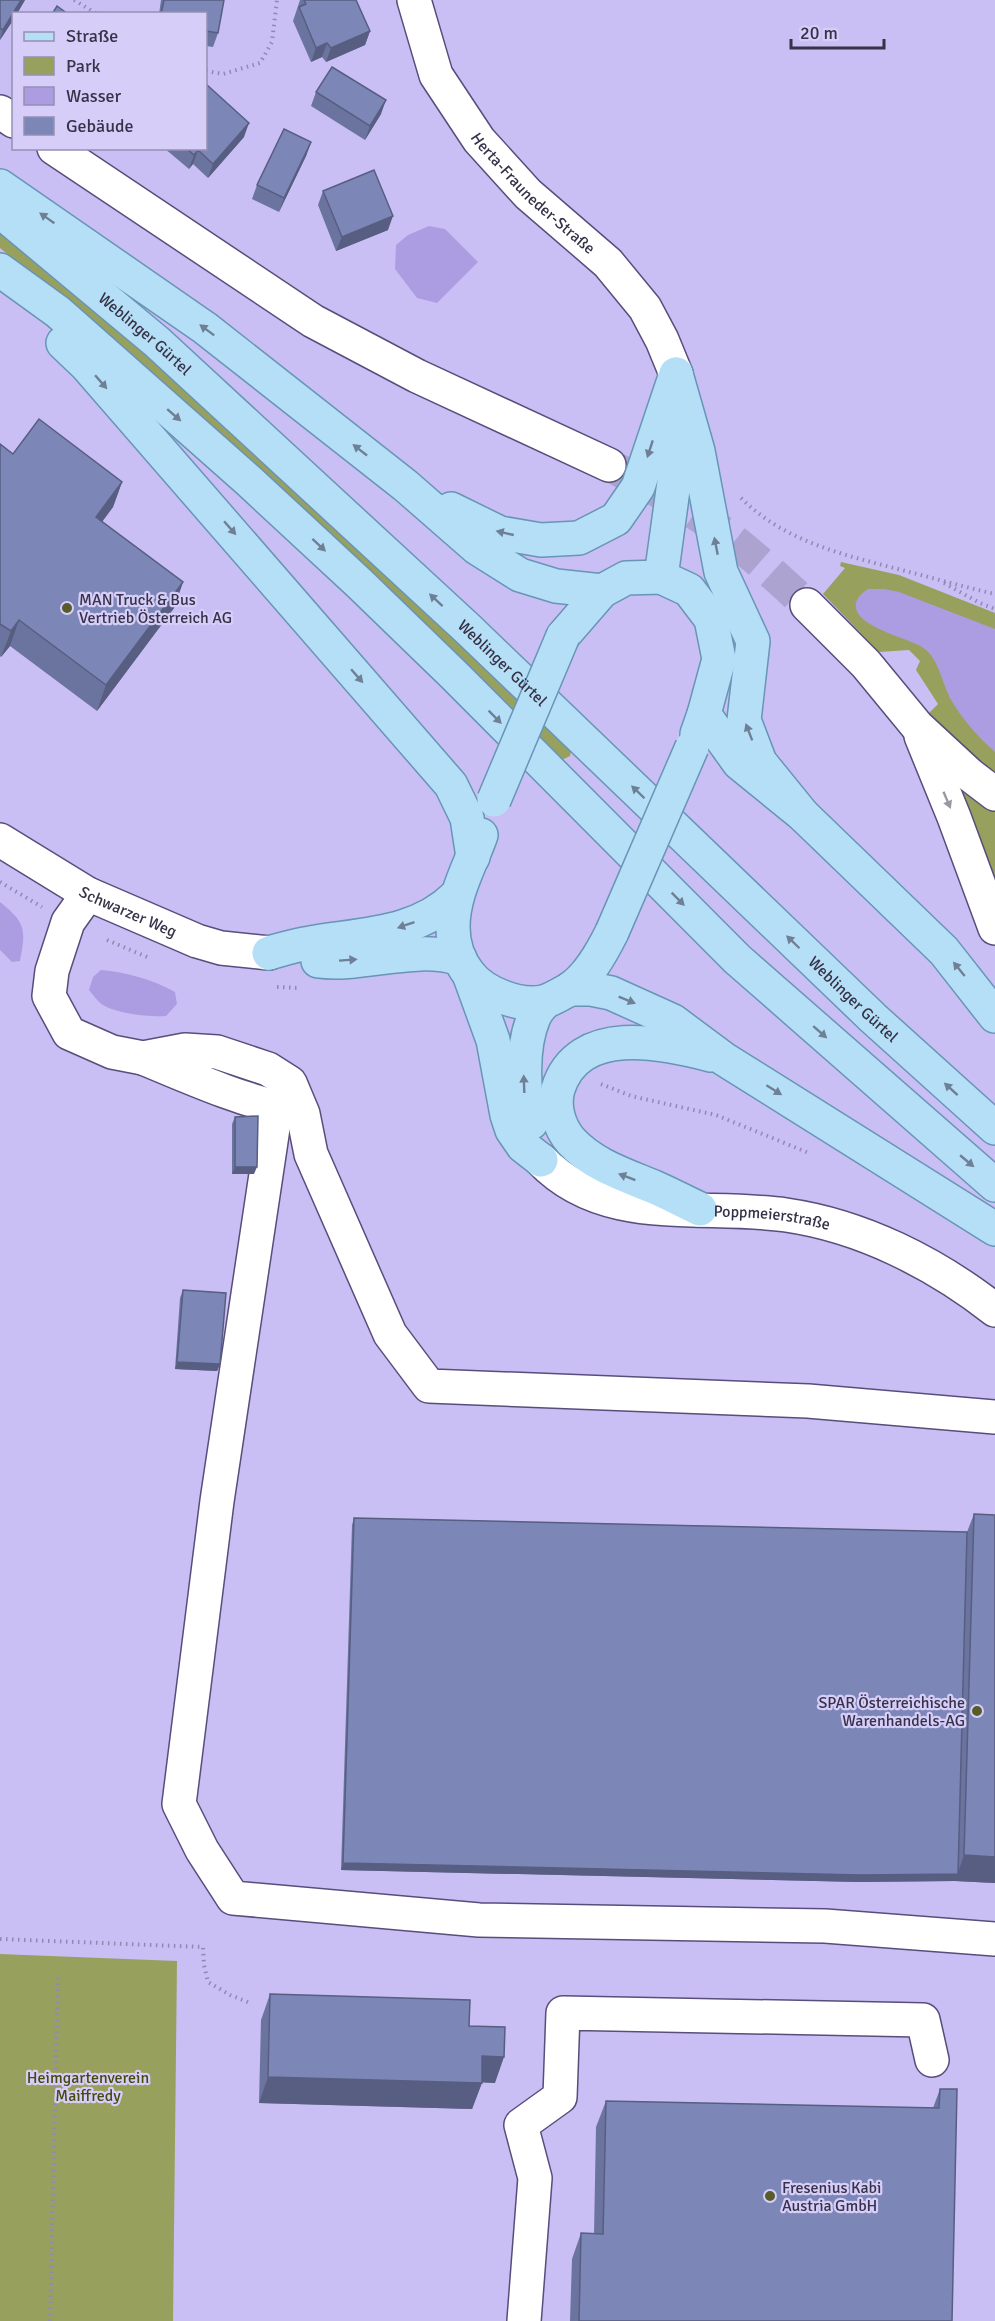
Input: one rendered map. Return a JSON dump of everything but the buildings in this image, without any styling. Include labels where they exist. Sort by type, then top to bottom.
[{"type":"main road","points":[[0,186],[206,328],[406,486],[477,548],[519,575],[556,586],[602,591]]},
{"type":"main road","name":"Weblinger Gürtel","points":[[0,211],[183,366],[468,629],[873,1018],[995,1128]]},
{"type":"main road","points":[[0,270],[58,312],[249,481],[446,668],[737,959],[995,1185]]},
{"type":"main road","points":[[0,281],[86,365],[451,785],[467,818],[473,857]]},
{"type":"main road","points":[[406,486],[500,533],[540,540],[579,538],[615,519],[638,487],[676,374]]},
{"type":"main road","points":[[661,577],[675,475],[680,417],[676,374]]},
{"type":"main road","points":[[676,374],[698,452],[721,572],[753,641],[744,720],[760,762],[803,815]]},
{"type":"main road","points":[[661,577],[689,590],[711,619],[719,658],[705,714],[612,932],[592,965],[534,1017],[523,1080],[526,1104],[541,1160],[523,1146],[512,1130],[507,1115],[493,1040],[465,967],[456,951],[453,927],[456,896],[563,636],[602,591],[626,578],[661,577]]},
{"type":"main road","points":[[705,714],[739,763],[803,815],[944,951],[995,1016]]},
{"type":"main road","points":[[269,952],[307,943],[385,932],[429,917],[444,908],[456,896]]},
{"type":"main road","points":[[269,952],[322,962],[418,954],[442,955],[465,967],[499,995],[518,1001],[591,989],[611,993],[674,1021],[724,1059],[995,1229]]},
{"type":"main road","points":[[700,1209],[656,1188],[618,1174],[587,1155],[570,1139],[558,1120],[557,1091],[573,1064],[587,1053],[605,1045],[630,1042],[660,1043],[724,1059]]},
{"type":"street","name":"Herta-Frauneder-Straße","points":[[414,0],[436,75],[479,140],[528,194],[608,263],[645,308],[676,374]]},
{"type":"street","points":[[57,150],[313,321],[417,376],[609,465]]},
{"type":"street","points":[[807,604],[866,664],[917,726],[970,775],[995,794]]},
{"type":"street","points":[[917,726],[995,928]]},
{"type":"street","name":"Schwarzer Weg","points":[[0,840],[88,894],[197,941],[221,948],[269,952]]},
{"type":"street","points":[[88,894],[68,922],[52,971],[50,996],[69,1033],[112,1052],[143,1058],[185,1050],[216,1052],[268,1069],[290,1083],[290,1111],[217,1501],[179,1804],[202,1850],[233,1898],[479,1920],[825,1926],[995,1939]]},
{"type":"street","points":[[290,1111],[390,1334],[429,1386],[808,1401],[995,1417]]},
{"type":"street","name":"Poppmeierstraße","points":[[541,1160],[554,1174],[577,1190],[619,1204],[657,1208],[747,1211],[828,1224],[886,1244],[942,1272],[995,1310]]},
{"type":"street","points":[[524,2321],[535,2178],[521,2125],[560,2097],[563,2013],[923,2020],[932,2061]]},
{"type":"path","points":[[207,71],[223,74],[260,63],[272,42],[277,0]]},
{"type":"path","points":[[76,1],[94,12]]},
{"type":"path","points":[[738,494],[753,510],[771,523],[813,545],[854,558],[995,594]]},
{"type":"path","points":[[938,580],[995,609]]},
{"type":"path","points":[[0,882],[68,922]]},
{"type":"path","points":[[0,1939],[203,1947],[208,1982],[250,2003]]},
{"type":"path","points":[[50,2321],[58,1974]]},
{"type":"green space","points":[[0,233],[160,367],[572,747],[570,756],[562,760],[223,439],[0,248]]},
{"type":"green space","points":[[841,562],[899,575],[995,613],[995,784],[961,752],[929,713],[938,704],[916,670],[920,661],[909,650],[879,652],[823,594],[845,568],[840,566]]},
{"type":"green space","points":[[947,771],[995,805],[995,901]]},
{"type":"green space","name":"Heimgartenverein Maiffredy","points":[[0,1954],[177,1961],[173,2321],[0,2321]]},
{"type":"water","points":[[429,226],[445,229],[478,262],[437,303],[417,298],[395,269],[396,245],[408,235]]},
{"type":"water","points":[[868,589],[899,592],[995,629],[995,752],[957,710],[937,665],[928,652],[915,643],[871,625],[862,618],[857,611],[856,603],[860,595]]},
{"type":"water","points":[[0,902],[15,916],[22,927],[23,941],[20,961],[12,962],[0,950]]},
{"type":"water","points":[[101,970],[130,975],[158,984],[175,992],[177,1004],[166,1016],[134,1014],[109,1008],[99,1002],[89,990],[93,977]]},
{"type":"tunnel","points":[[609,465],[672,499],[721,531],[807,605]]},
{"type":"place","name":"MAN Truck & Bus Vertrieb Österreich AG","points":[[67,608]]},
{"type":"place","name":"SPAR Österreichische Warenhandels-AG","points":[[977,1711]]},
{"type":"place","name":"Fresenius Kabi Austria GmbH","points":[[770,2196]]}]
